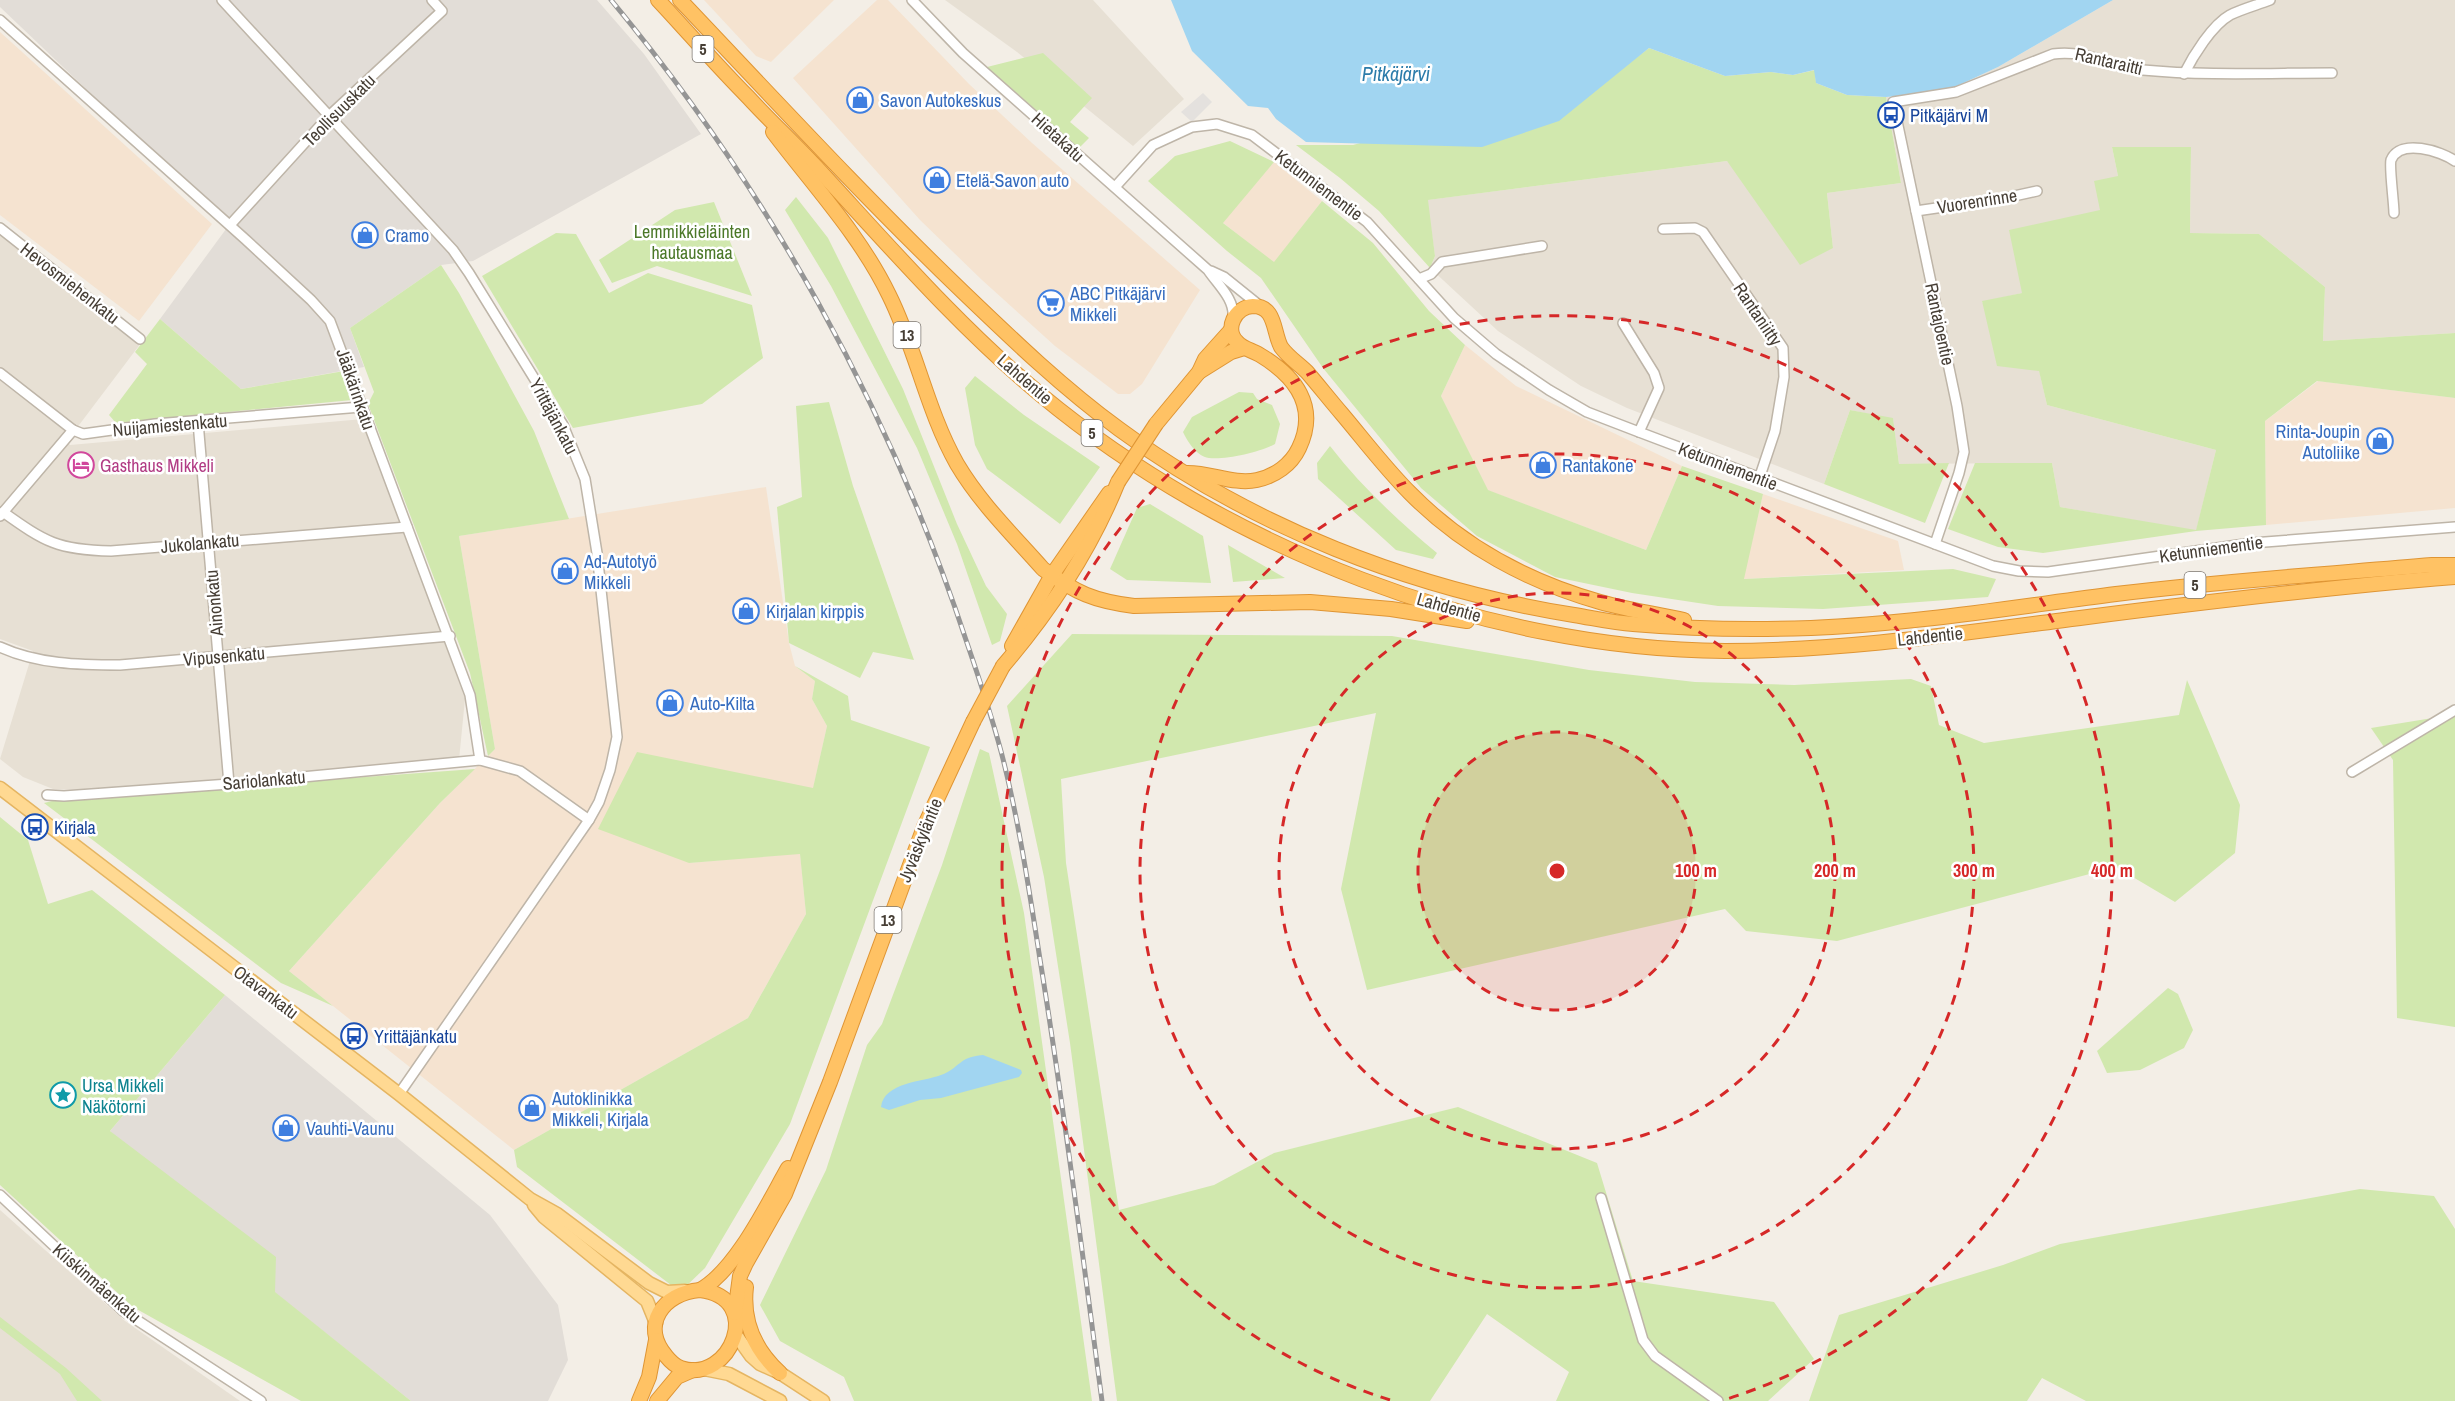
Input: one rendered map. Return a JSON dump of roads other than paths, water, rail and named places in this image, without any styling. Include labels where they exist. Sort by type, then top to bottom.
[{"type":"highway","name":"Lahdentie","points":[[658,0],[749,99],[968,327],[1044,398],[1094,435],[1165,482],[1226,518],[1297,553],[1443,607],[1527,629],[1631,645],[1723,651],[1811,648],[1940,636],[2121,612],[2455,577]]},
{"type":"highway","name":"Lahdentie","points":[[680,0],[889,220],[1040,366],[1119,429],[1184,473],[1244,507],[1309,537],[1386,568],[1461,592],[1531,608],[1629,624],[1726,629],[1812,628],[1936,618],[2225,582],[2455,565]]},
{"type":"highway","name":"13","points":[[749,99],[851,232],[870,261],[903,326],[945,439],[970,485],[1043,569],[1052,575]]},
{"type":"highway","points":[[1184,473],[1202,473],[1233,480],[1256,480],[1278,472],[1295,456],[1305,434],[1303,398],[1289,376],[1233,337],[1232,325],[1238,312],[1246,307],[1255,306],[1264,309],[1274,323],[1283,350],[1325,393],[1397,480],[1434,516],[1473,545],[1514,569],[1578,596],[1726,629]]},
{"type":"highway","points":[[1248,349],[1267,345],[1272,339],[1274,323]]},
{"type":"highway","name":"Jyväskyläntie","points":[[735,1313],[740,1276],[785,1194],[815,1122],[924,827],[973,722],[1052,575],[1156,424],[1199,372],[1205,359],[1232,325]]},
{"type":"highway","name":"Jyväskyläntie","points":[[1199,372],[1231,352],[1248,349]]},
{"type":"highway","name":"Jyväskyläntie","points":[[1003,666],[1027,638],[1064,584],[1106,514],[1118,482]]},
{"type":"highway","points":[[1052,575],[1080,594],[1098,600],[1134,606],[1310,602],[1391,609],[1527,629]]},
{"type":"highway","name":"Jyväskyläntie","points":[[700,1290],[720,1276],[737,1253],[815,1122]]},
{"type":"highway","points":[[754,1250],[745,1296],[746,1313],[758,1348],[780,1373]]},
{"type":"highway","points":[[639,1401],[649,1377],[660,1311],[666,1304],[685,1291],[700,1290],[720,1296],[735,1313]]},
{"type":"highway","name":"13","points":[[735,1313],[736,1335]]},
{"type":"highway","points":[[656,1330],[662,1350],[671,1361],[680,1368],[699,1369]]},
{"type":"highway","points":[[657,1401],[677,1377],[722,1358],[736,1335]]},
{"type":"main road","name":"Otavankatu","points":[[0,788],[399,1094],[530,1199],[557,1214],[649,1283],[668,1292],[685,1291]]},
{"type":"main road","name":"Otavankatu","points":[[530,1199],[544,1217],[647,1301],[656,1330]]},
{"type":"main road","points":[[736,1335],[751,1356],[768,1369],[780,1373],[823,1401]]},
{"type":"main road","points":[[699,1369],[729,1374],[780,1401]]},
{"type":"street","name":"Yrittäjänkatu","points":[[222,0],[453,250],[469,273],[572,443],[585,479],[597,553],[617,737],[610,770],[599,802],[589,820],[399,1094]]},
{"type":"street","name":"Teollisuuskatu","points":[[230,225],[329,116],[442,11],[432,0]]},
{"type":"street","name":"Hietakatu","points":[[912,0],[963,53],[1209,270],[1231,301],[1234,309],[1232,325]]},
{"type":"street","points":[[2184,74],[2193,57],[2229,16],[2270,0]]},
{"type":"street","name":"Jääkärinkatu","points":[[0,20],[230,225],[311,300],[330,321],[450,636],[470,695],[480,760]]},
{"type":"street","name":"Rantaraitti","points":[[1893,102],[1956,92],[2054,54],[2067,52],[2081,53],[2135,69],[2184,74],[2332,73]]},
{"type":"street","name":"Rantajoentie","points":[[1893,102],[1957,406],[1964,452],[1935,544]]},
{"type":"street","name":"Ketunniementie","points":[[1115,187],[1153,145],[1192,127],[1217,124],[1252,135],[1367,222],[1454,318],[1496,354],[1549,390],[1587,412],[1993,566],[2019,571],[2048,572],[2252,543],[2455,527]]},
{"type":"street","points":[[2394,213],[2390,162],[2395,153],[2407,148],[2434,152],[2455,161]]},
{"type":"street","name":"Vuorenrinne","points":[[1916,211],[2037,191]]},
{"type":"street","name":"Hevosmiehenkatu","points":[[0,228],[140,339]]},
{"type":"street","name":"Rantaniitty","points":[[1663,229],[1695,228],[1703,232],[1783,348],[1784,377],[1775,430],[1760,479]]},
{"type":"street","points":[[1419,279],[1431,274],[1442,262],[1542,246]]},
{"type":"street","name":"Hietakatu","points":[[1209,270],[1224,277],[1264,309]]},
{"type":"street","points":[[1623,323],[1654,373],[1659,388],[1639,432]]},
{"type":"street","points":[[0,373],[73,430],[2,514]]},
{"type":"street","name":"Nuijamiestenkatu","points":[[73,430],[83,434],[155,424],[361,407]]},
{"type":"street","name":"Ainonkatu","points":[[198,422],[230,783]]},
{"type":"street","name":"Jukolankatu","points":[[2,514],[33,535],[53,544],[81,551],[111,551],[407,527]]},
{"type":"street","name":"Vipusenkatu","points":[[0,647],[46,660],[82,665],[120,665],[450,636]]},
{"type":"street","points":[[2352,772],[2455,710]]},
{"type":"street","points":[[480,760],[520,771],[589,820]]},
{"type":"street","name":"Sariolankatu","points":[[47,795],[64,796],[230,783],[480,760]]},
{"type":"street","name":"Kiiskinmäenkatu","points":[[0,1195],[123,1311],[261,1401]]},
{"type":"street","points":[[1601,1198],[1643,1340],[1655,1356],[1718,1401]]},
{"type":"water","name":"Pitkäjärvi","points":[[1171,0],[2113,0],[1998,67],[1944,92],[1886,97],[1847,95],[1816,83],[1814,70],[1793,75],[1771,72],[1725,76],[1649,48],[1559,121],[1482,147],[1306,142],[1276,119],[1268,108],[1248,106],[1192,51]]},
{"type":"water","points":[[983,1055],[1021,1070],[1022,1073],[1019,1077],[941,1098],[920,1100],[889,1110],[881,1107],[889,1092],[905,1084],[941,1075],[964,1060]]},
{"type":"railway","points":[[611,0],[668,72],[722,147],[772,224],[818,304],[861,385],[900,468],[935,553],[966,640],[1000,748],[1021,841],[1074,1186],[1102,1401]]},
{"type":"place","name":"Savon Autokeskus","points":[[860,100]]},
{"type":"place","name":"Pitkäjärvi M","points":[[1891,115]]},
{"type":"place","name":"Etelä-Savon auto","points":[[937,180]]},
{"type":"place","name":"Cramo","points":[[365,235]]},
{"type":"place","name":"ABC Pitkäjärvi Mikkeli","points":[[1051,303]]},
{"type":"place","name":"Rinta-Joupin Autoliike","points":[[2380,441]]},
{"type":"place","name":"Gasthaus Mikkeli","points":[[81,465]]},
{"type":"place","name":"Rantakone","points":[[1543,465]]},
{"type":"place","name":"Ad-Autotyö Mikkeli","points":[[565,571]]},
{"type":"place","name":"Kirjalan kirppis","points":[[746,611]]},
{"type":"place","name":"Auto-Kilta","points":[[670,703]]},
{"type":"place","name":"Kirjala","points":[[35,827]]},
{"type":"place","name":"Yrittäjänkatu","points":[[354,1036]]},
{"type":"place","name":"Ursa Mikkeli Näkötorni","points":[[63,1095]]},
{"type":"place","name":"Autoklinikka Mikkeli, Kirjala","points":[[532,1108]]},
{"type":"place","name":"Vauhti-Vaunu","points":[[286,1128]]},
{"type":"park label","name":"Lemmikkieläinten hautausmaa","points":[[692,241]]}]
